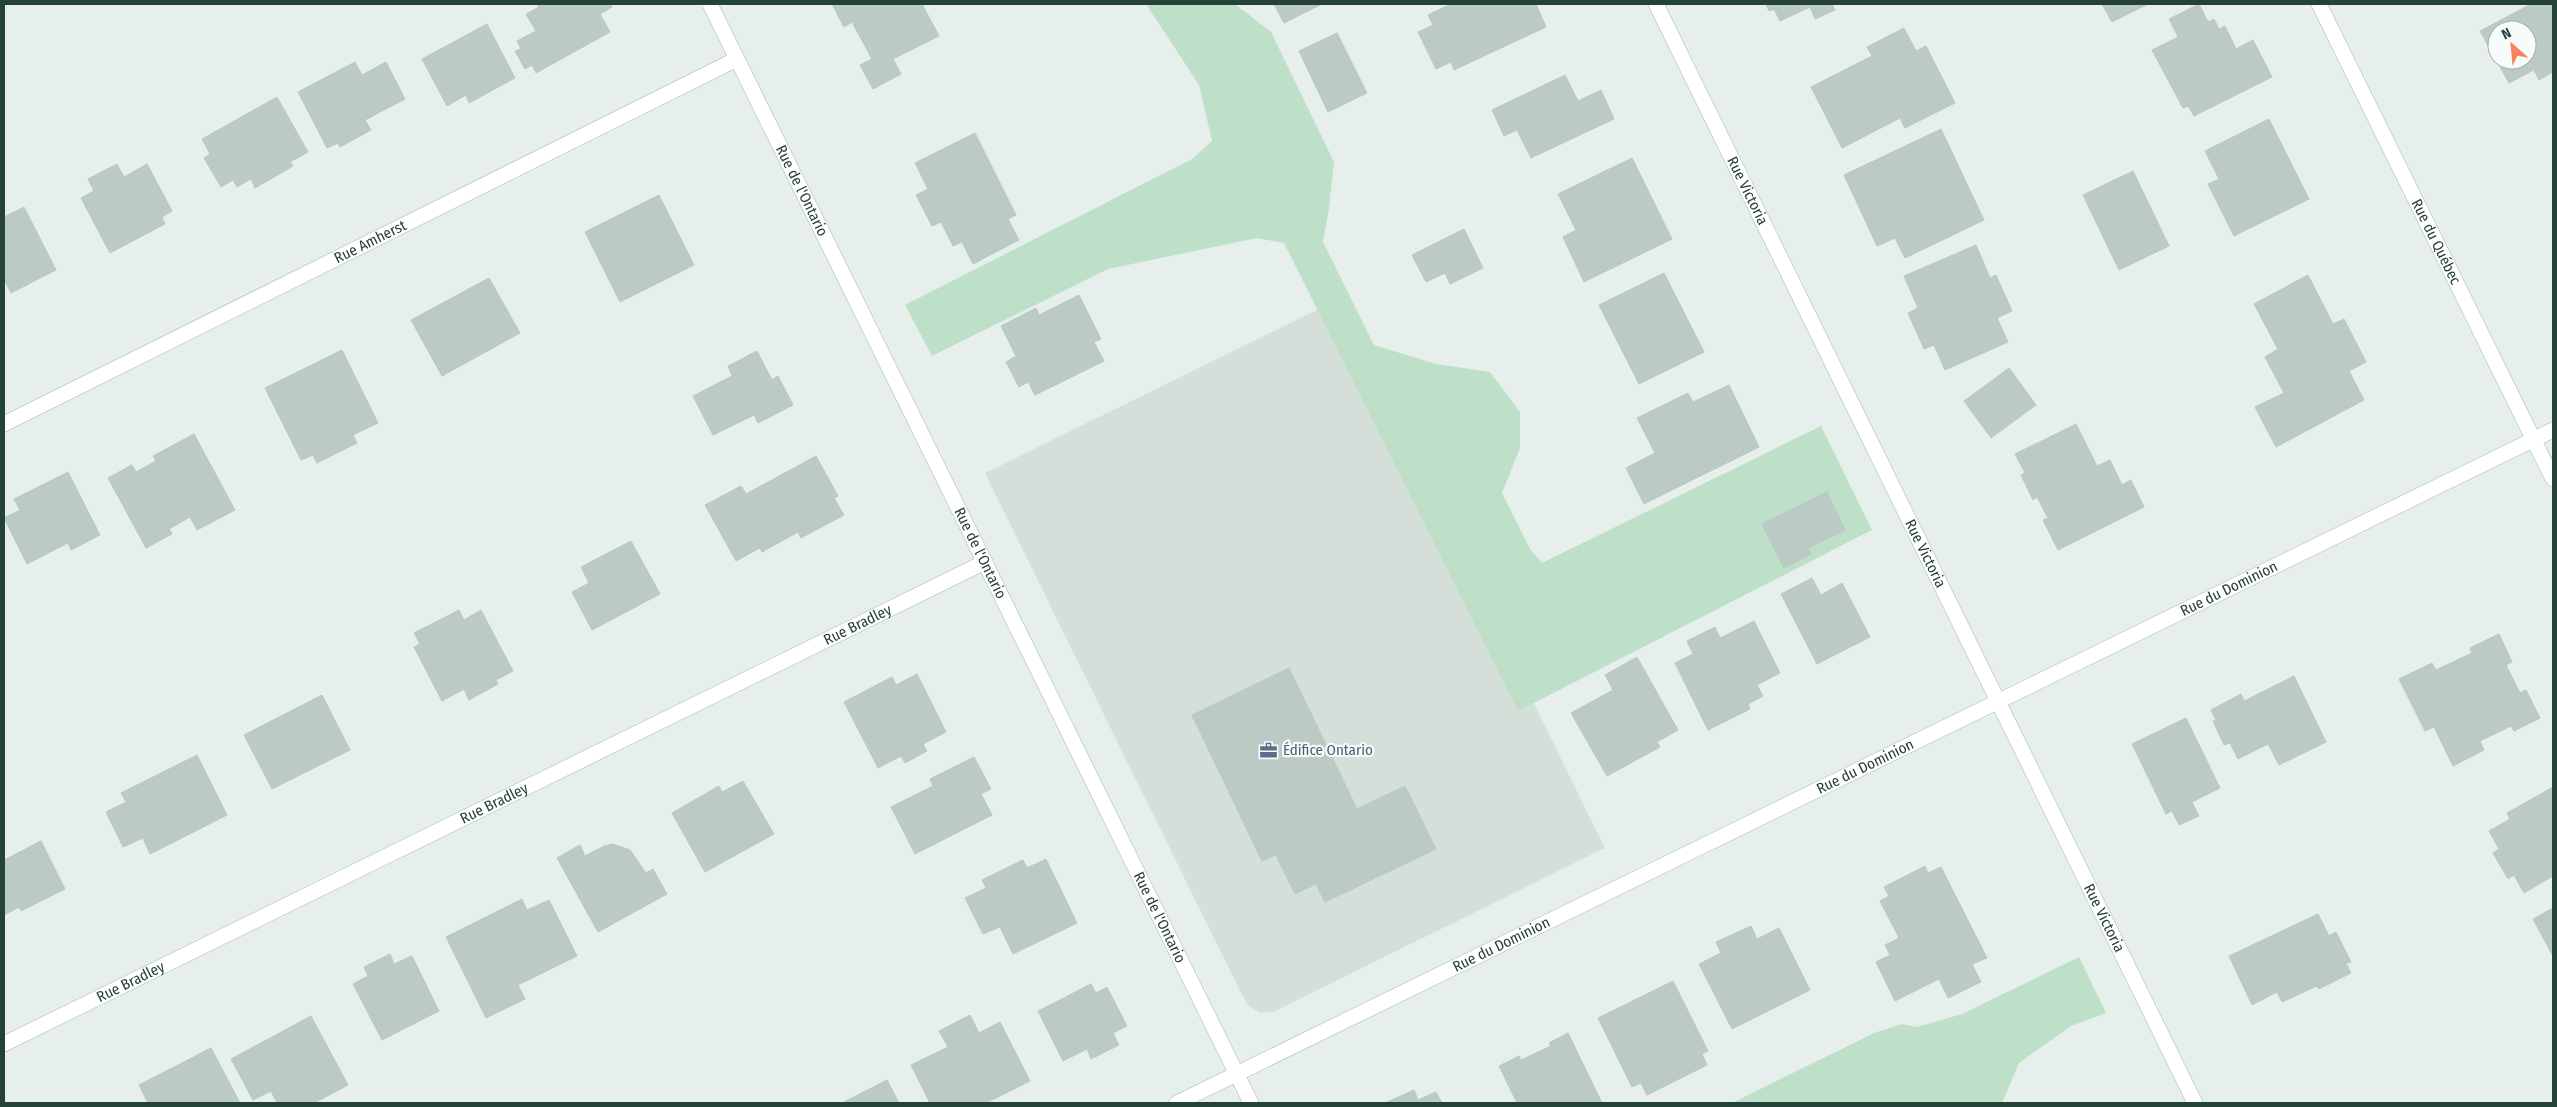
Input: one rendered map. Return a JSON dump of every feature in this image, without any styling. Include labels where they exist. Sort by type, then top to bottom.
[{"type":"street","name":"Rue de l'Ontario","points":[[710,4],[1251,1103]]},
{"type":"street","name":"Rue Victoria","points":[[1656,4],[2195,1103]]},
{"type":"street","name":"Rue du Québec","points":[[2319,4],[2553,480]]},
{"type":"street","name":"Rue Amherst","points":[[4,424],[737,59]]},
{"type":"street","name":"Rue du Dominion","points":[[1177,1103],[2553,430]]},
{"type":"street","name":"Rue Bradley","points":[[4,1044],[985,562]]},
{"type":"shaded area","points":[[1335,301],[1605,848],[1273,1012],[1260,1013],[1248,1005],[1242,995],[985,473]]},
{"type":"green space","points":[[1146,4],[1235,4],[1271,32],[1334,162],[1323,242],[1374,345],[1436,364],[1490,372],[1520,412],[1520,448],[1502,493],[1530,549],[1542,563],[1821,426],[1872,530],[1518,711],[1284,243],[1257,238],[1108,269],[932,356],[905,305],[1192,159],[1212,141],[1199,85]]},
{"type":"green space","points":[[2079,957],[2106,1013],[2071,1026],[2019,1063],[2002,1103],[1732,1103],[1874,1033],[1902,1024],[1917,1027],[1962,1014]]},
{"type":"building","points":[[537,4],[611,4],[612,7],[600,14],[610,32],[536,73],[532,65],[525,69],[515,51],[521,49],[517,41],[536,31],[526,14],[539,7]]},
{"type":"building","points":[[832,4],[922,4],[939,36],[893,59],[901,74],[873,89],[860,65],[872,59],[852,22],[844,27]]},
{"type":"building","points":[[1274,4],[1319,4],[1320,5],[1284,23]]},
{"type":"building","points":[[1451,4],[1536,4],[1546,27],[1454,70],[1451,62],[1436,69],[1418,32],[1433,25],[1428,15]]},
{"type":"building","points":[[1766,4],[1832,4],[1835,10],[1815,19],[1810,7],[1780,21],[1774,9],[1769,11]]},
{"type":"building","points":[[2102,4],[2148,4],[2112,22]]},
{"type":"building","points":[[2199,4],[2208,22],[2214,19],[2219,29],[2225,26],[2236,49],[2253,40],[2272,77],[2194,116],[2188,106],[2183,108],[2152,50],[2178,37],[2169,19]]},
{"type":"building","points":[[2531,4],[2551,4],[2553,8],[2553,72],[2539,80],[2534,70],[2537,70],[2537,20],[2501,20]]},
{"type":"building","points":[[487,24],[515,78],[469,103],[466,95],[447,106],[422,59]]},
{"type":"building","points":[[2487,27],[2487,44],[2480,31]]},
{"type":"building","points":[[1904,28],[1916,51],[1926,46],[1955,103],[1905,128],[1900,118],[1842,148],[1811,87],[1872,56],[1867,47]]},
{"type":"building","points":[[1337,33],[1367,93],[1328,112],[1299,51]]},
{"type":"building","points":[[355,62],[362,75],[386,62],[405,99],[365,120],[371,130],[340,147],[338,143],[327,148],[298,92]]},
{"type":"building","points":[[2502,70],[2534,70],[2509,83]]},
{"type":"building","points":[[1565,75],[1578,101],[1601,90],[1614,119],[1531,158],[1517,130],[1504,136],[1492,110]]},
{"type":"building","points":[[277,97],[308,152],[290,162],[293,166],[255,188],[251,179],[237,187],[233,180],[221,187],[204,158],[210,154],[202,139]]},
{"type":"building","points":[[2269,119],[2309,199],[2234,236],[2208,184],[2219,179],[2205,151]]},
{"type":"building","points":[[1941,129],[1984,220],[1905,258],[1895,238],[1877,246],[1844,175]]},
{"type":"building","points":[[975,133],[1016,215],[1008,219],[1019,240],[973,264],[962,242],[953,246],[941,222],[932,226],[916,195],[928,189],[915,163]]},
{"type":"building","points":[[1632,158],[1672,239],[1584,282],[1563,237],[1576,230],[1558,194]]},
{"type":"building","points":[[117,164],[124,177],[147,164],[172,211],[162,217],[165,224],[110,253],[81,198],[94,191],[88,179]]},
{"type":"building","points":[[2133,171],[2169,246],[2119,270],[2083,195]]},
{"type":"building","points":[[659,195],[694,265],[620,302],[585,232]]},
{"type":"building","points":[[24,207],[56,270],[11,293],[4,279],[4,217]]},
{"type":"building","points":[[1464,229],[1483,268],[1450,284],[1445,273],[1426,282],[1412,255]]},
{"type":"building","points":[[1976,245],[1990,278],[1996,275],[2012,311],[1997,318],[2008,342],[1945,370],[1934,345],[1924,349],[1908,313],[1918,308],[1904,276]]},
{"type":"building","points":[[1664,273],[1704,352],[1639,384],[1599,305]]},
{"type":"building","points":[[2308,275],[2333,324],[2344,319],[2366,362],[2349,371],[2364,400],[2276,447],[2255,407],[2284,393],[2265,357],[2278,349],[2254,304]]},
{"type":"building","points":[[489,278],[520,333],[442,376],[411,320]]},
{"type":"building","points":[[1079,295],[1101,339],[1094,342],[1104,361],[1035,395],[1028,382],[1019,387],[1006,362],[1016,356],[1001,326],[1036,308],[1039,315]]},
{"type":"building","points":[[342,350],[378,423],[353,435],[357,443],[317,463],[313,455],[301,460],[265,388]]},
{"type":"building","points":[[757,351],[772,380],[778,376],[793,405],[758,423],[754,415],[713,435],[693,396],[732,376],[728,366]]},
{"type":"building","points":[[2009,368],[2036,405],[1991,438],[1964,401]]},
{"type":"building","points":[[1729,385],[1759,447],[1644,504],[1626,468],[1655,453],[1637,418],[1688,393],[1693,402]]},
{"type":"building","points":[[2076,424],[2097,466],[2110,460],[2122,485],[2131,480],[2144,507],[2058,550],[2043,520],[2048,518],[2037,497],[2033,500],[2021,475],[2025,473],[2015,454]]},
{"type":"building","points":[[194,434],[235,510],[197,530],[190,517],[169,529],[172,534],[146,548],[108,478],[132,465],[136,472],[156,461],[153,456]]},
{"type":"building","points":[[816,456],[838,496],[834,498],[844,515],[801,538],[798,532],[762,552],[760,548],[736,561],[705,505],[741,486],[746,494]]},
{"type":"building","points":[[68,472],[100,535],[71,550],[68,543],[27,564],[4,518],[20,510],[14,499]]},
{"type":"building","points":[[1827,492],[1845,530],[1808,548],[1811,554],[1784,568],[1762,524]]},
{"type":"building","points":[[631,541],[660,594],[592,630],[572,592],[589,583],[581,567]]},
{"type":"building","points":[[1812,578],[1821,595],[1842,583],[1870,637],[1817,664],[1781,594]]},
{"type":"building","points":[[459,610],[464,620],[481,610],[513,671],[496,680],[498,684],[469,700],[464,689],[442,701],[414,647],[420,644],[414,633]]},
{"type":"building","points":[[1754,621],[1780,673],[1757,685],[1763,696],[1748,704],[1750,709],[1708,730],[1675,663],[1693,654],[1687,641],[1715,627],[1720,638]]},
{"type":"building","points":[[2499,634],[2512,662],[2506,665],[2520,693],[2526,690],[2540,718],[2514,731],[2511,726],[2480,741],[2484,750],[2453,766],[2434,727],[2425,731],[2399,679],[2432,663],[2436,670],[2472,653],[2470,648]]},
{"type":"building","points":[[1637,657],[1678,730],[1657,742],[1660,747],[1607,776],[1571,713],[1613,690],[1605,675]]},
{"type":"building","name":"Édifice Ontario","points":[[1289,668],[1357,809],[1405,786],[1436,849],[1325,902],[1316,884],[1295,894],[1276,855],[1262,861],[1192,715]]},
{"type":"building","points":[[917,674],[946,732],[923,744],[927,751],[905,763],[901,756],[878,768],[844,702],[892,677],[896,685]]},
{"type":"building","points":[[2294,676],[2326,742],[2279,765],[2268,744],[2238,759],[2230,743],[2224,745],[2213,721],[2216,720],[2211,710],[2241,694],[2244,701]]},
{"type":"building","points":[[322,695],[350,750],[272,789],[244,735]]},
{"type":"building","points":[[2186,718],[2220,788],[2192,802],[2199,816],[2179,825],[2172,811],[2166,814],[2132,744]]},
{"type":"building","points":[[197,755],[227,815],[150,854],[143,838],[123,847],[106,812],[126,802],[121,793]]},
{"type":"building","points":[[974,757],[991,789],[981,794],[992,815],[915,854],[891,807],[933,786],[930,779]]},
{"type":"building","points":[[743,781],[774,834],[705,872],[672,813],[719,786],[722,792]]},
{"type":"building","points":[[2553,787],[2553,876],[2524,893],[2514,875],[2508,879],[2493,853],[2499,849],[2489,831],[2510,819],[2507,813]]},
{"type":"building","points":[[41,841],[65,889],[21,911],[19,907],[4,915],[4,860]]},
{"type":"building","points":[[613,844],[630,850],[646,873],[653,869],[667,894],[598,932],[557,858],[580,845],[585,856],[604,846]]},
{"type":"building","points":[[1046,859],[1077,923],[1013,954],[1000,927],[983,934],[965,898],[986,888],[982,880],[1023,860],[1027,868]]},
{"type":"building","points":[[1925,866],[1928,873],[1941,867],[1987,958],[1972,964],[1981,982],[1948,998],[1939,979],[1895,1001],[1876,962],[1890,955],[1885,945],[1899,938],[1880,901],[1889,896],[1884,887]]},
{"type":"building","points":[[522,899],[527,910],[549,900],[577,956],[518,985],[525,999],[486,1018],[446,937]]},
{"type":"building","points":[[2553,908],[2553,956],[2533,919]]},
{"type":"building","points":[[2318,914],[2329,936],[2336,932],[2351,962],[2346,963],[2351,973],[2319,989],[2317,986],[2282,1002],[2277,992],[2252,1005],[2229,956]]},
{"type":"building","points":[[1751,926],[1757,939],[1779,928],[1810,990],[1732,1029],[1699,964],[1721,953],[1716,942]]},
{"type":"building","points":[[390,954],[394,964],[412,956],[439,1011],[382,1040],[353,984],[368,976],[364,967]]},
{"type":"building","points":[[1673,981],[1708,1051],[1702,1054],[1707,1065],[1647,1095],[1641,1083],[1632,1087],[1598,1018]]},
{"type":"building","points":[[1091,984],[1096,993],[1107,987],[1127,1026],[1113,1033],[1119,1045],[1091,1059],[1087,1049],[1063,1061],[1038,1011]]},
{"type":"building","points":[[970,1015],[979,1033],[1000,1022],[1030,1081],[986,1103],[930,1103],[911,1065],[948,1047],[939,1031]]},
{"type":"building","points":[[311,1016],[348,1085],[314,1103],[277,1103],[271,1091],[253,1100],[231,1059]]},
{"type":"building","points":[[1568,1033],[1602,1103],[1517,1103],[1499,1066],[1519,1056],[1521,1060],[1551,1046],[1549,1043]]},
{"type":"building","points":[[211,1048],[240,1103],[148,1103],[139,1085]]},
{"type":"building","points":[[887,1080],[899,1103],[842,1103]]},
{"type":"building","points":[[1414,1090],[1418,1100],[1436,1092],[1442,1103],[1385,1103]]},
{"type":"place","name":"Édifice Ontario","points":[[1269,750]]}]
